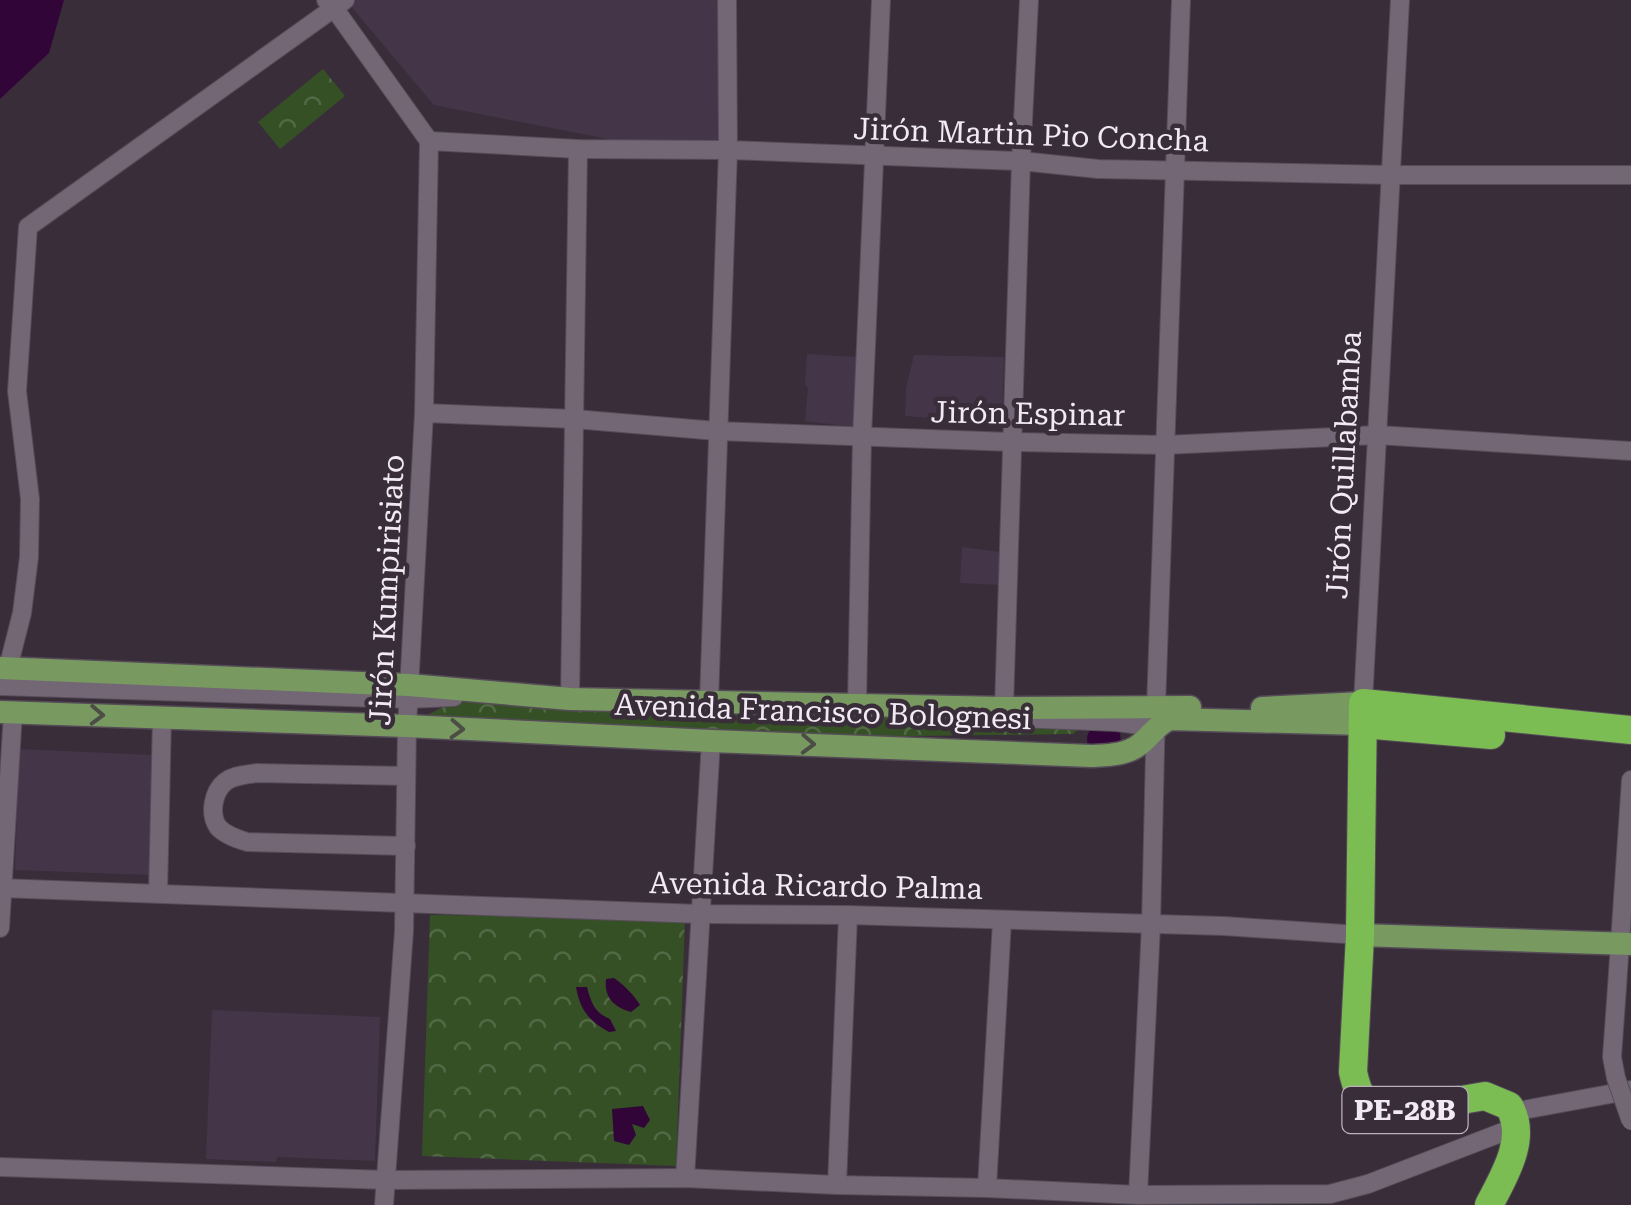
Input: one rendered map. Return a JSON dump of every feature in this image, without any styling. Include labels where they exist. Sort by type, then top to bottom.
[{"type":"highway","name":"Avenida Francisco Bolognesi","points":[[1363,714],[1631,730]]},
{"type":"highway","name":"Avenida Francisco Bolognesi","points":[[1363,714],[1631,746]]},
{"type":"highway","name":"Jirón Quillabamba","points":[[1360,934],[1363,714]]},
{"type":"highway","name":"PE-28B","points":[[1360,934],[1353,1072],[1365,1103],[1384,1111],[1397,1111],[1484,1096],[1505,1102],[1515,1120]]},
{"type":"highway","points":[[1489,1205],[1506,1173],[1514,1145],[1515,1120]]},
{"type":"main road","name":"Avenida Francisco Bolognesi","points":[[3,674],[570,699],[1004,708],[1156,717],[1254,708],[1363,714]]},
{"type":"main road","name":"Avenida Francisco Bolognesi","points":[[6,712],[1092,756],[1135,748],[1156,717]]},
{"type":"main road","name":"Avenida Ricardo Palma","points":[[1360,934],[1626,944]]},
{"type":"street","points":[[709,701],[728,150],[727,0]]},
{"type":"street","points":[[856,704],[862,436],[881,0]]},
{"type":"street","points":[[1004,708],[1029,0]]},
{"type":"street","points":[[1138,1195],[1152,925],[1181,0]]},
{"type":"street","name":"Jirón Quillabamba","points":[[1363,714],[1400,0]]},
{"type":"street","points":[[3,674],[22,613],[29,557],[30,499],[16,391],[28,227],[335,3],[428,141]]},
{"type":"street","name":"Jirón Martin Pio Concha","points":[[428,141],[578,149],[1021,160],[1098,168],[1631,175]]},
{"type":"street","name":"Jirón Kumpirisiato","points":[[384,1205],[405,904],[407,726],[424,413],[428,141]]},
{"type":"street","points":[[578,149],[570,699],[710,708],[1117,722],[1156,717]]},
{"type":"street","name":"Jirón Espinar","points":[[424,413],[574,419],[717,431],[1011,442],[1165,445],[1378,435],[1631,450]]},
{"type":"street","points":[[0,928],[6,712]]},
{"type":"street","points":[[158,893],[162,718]]},
{"type":"street","points":[[686,1178],[710,742]]},
{"type":"street","points":[[406,776],[235,776],[221,784],[214,798],[213,813],[219,827],[246,842],[406,846]]},
{"type":"street","points":[[1631,780],[1626,944],[1617,988],[1612,1057],[1631,1121]]},
{"type":"street","name":"Avenida Ricardo Palma","points":[[0,888],[700,914],[1224,926],[1360,934]]},
{"type":"street","points":[[837,1186],[848,915]]},
{"type":"street","points":[[987,1188],[1002,921]]},
{"type":"street","points":[[0,1167],[387,1180],[686,1178],[1138,1195],[1330,1194],[1368,1184],[1515,1120],[1631,1090]]},
{"type":"shaded area","points":[[0,0],[64,0],[49,53],[0,99]]},
{"type":"shaded area","points":[[354,0],[720,0],[722,145],[628,143],[434,105],[349,4]]},
{"type":"shaded area","points":[[807,354],[857,357],[853,427],[805,421]]},
{"type":"shaded area","points":[[914,355],[1004,357],[1002,424],[905,416],[906,388]]},
{"type":"shaded area","points":[[962,547],[1000,552],[1000,585],[960,583]]},
{"type":"shaded area","points":[[1095,727],[1120,730],[1121,746],[1088,746],[1088,735]]},
{"type":"shaded area","points":[[19,749],[153,755],[150,875],[15,870]]},
{"type":"shaded area","points":[[614,978],[640,1005],[631,1012],[609,996],[606,979]]},
{"type":"shaded area","points":[[576,987],[587,987],[594,1007],[610,1019],[616,1031],[609,1032],[591,1019]]},
{"type":"shaded area","points":[[212,1010],[380,1017],[375,1161],[206,1159]]},
{"type":"shaded area","points":[[643,1106],[650,1120],[644,1128],[632,1124],[636,1135],[629,1145],[614,1141],[612,1109]]},
{"type":"green space","points":[[323,69],[345,96],[280,149],[258,122]]},
{"type":"green space","points":[[466,696],[709,701],[1084,724],[1073,734],[575,740],[423,717]]},
{"type":"green space","points":[[430,915],[685,918],[676,1166],[422,1156]]}]
